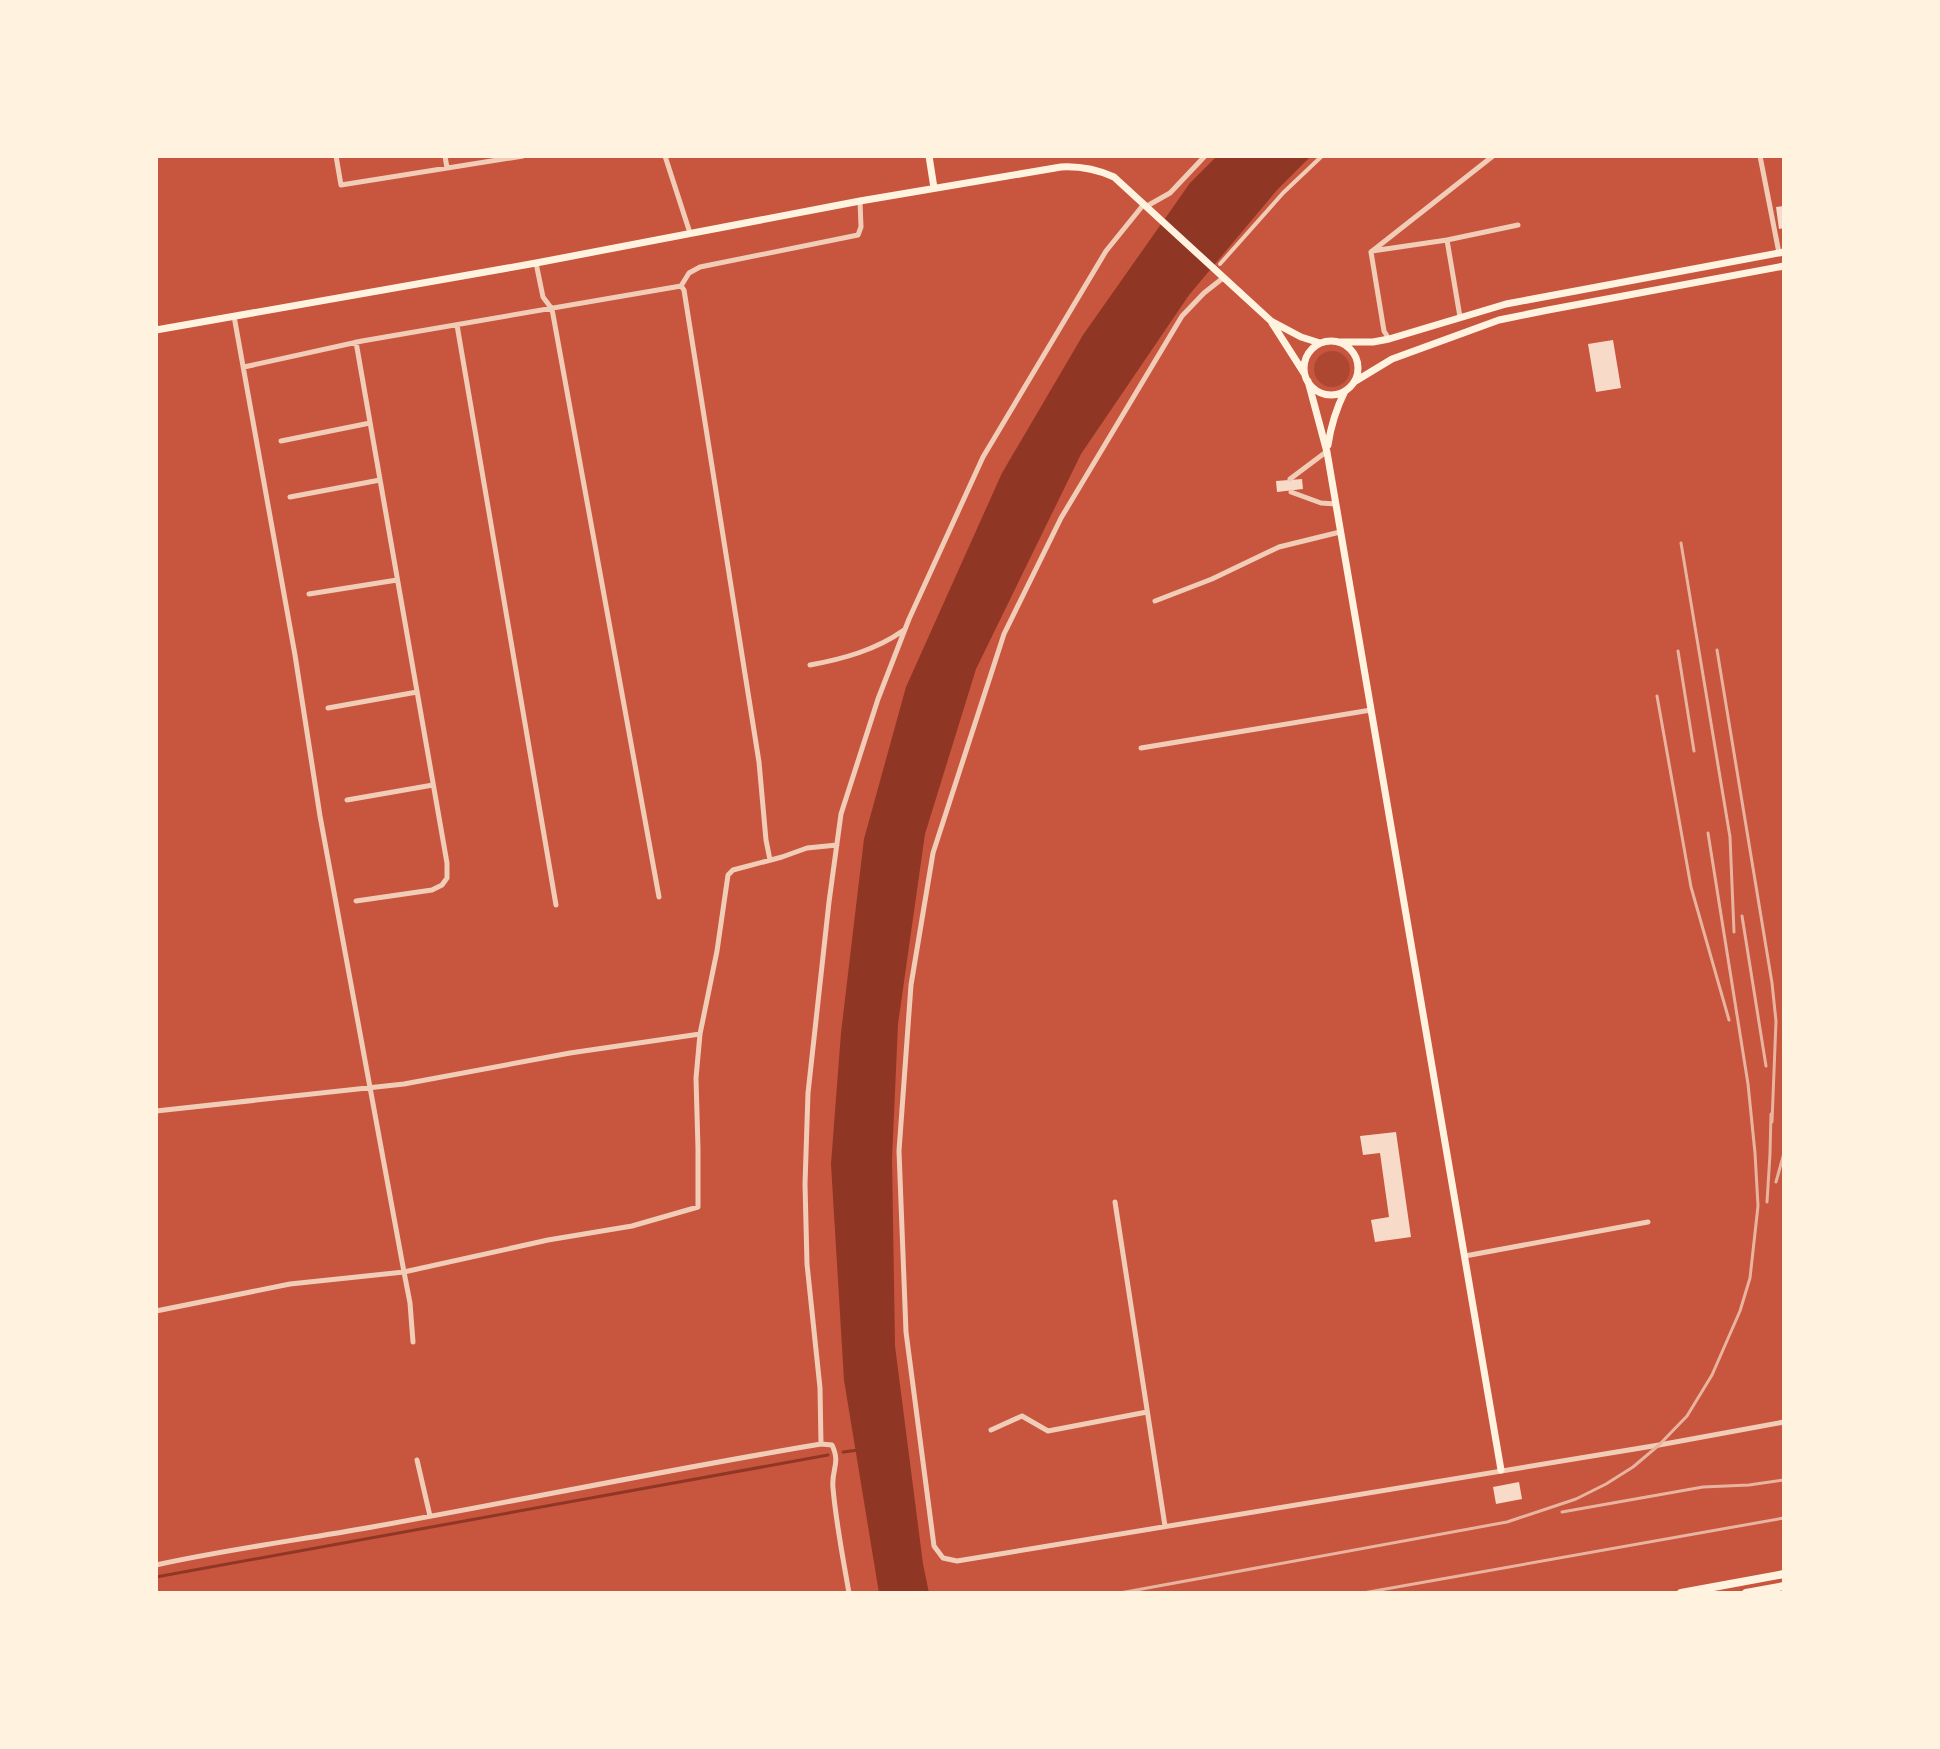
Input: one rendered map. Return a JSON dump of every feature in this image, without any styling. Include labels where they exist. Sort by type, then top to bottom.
[{"type":"highway","points":[[1681,1593],[1784,1574]]},
{"type":"highway","points":[[1746,1593],[1784,1586]]},
{"type":"main road","points":[[930,156],[934,188]]},
{"type":"main road","points":[[156,330],[536,263],[860,201],[1076,167],[1114,177],[1271,321],[1320,343]]},
{"type":"main road","points":[[1501,1470],[1337,504],[1327,452],[1304,367],[1312,349],[1320,343],[1389,339],[1506,304],[1782,252]]},
{"type":"main road","points":[[1327,452],[1331,424],[1345,391],[1392,359],[1499,320],[1784,266]]},
{"type":"main road","points":[[1271,321],[1313,388],[1329,395],[1345,391]]},
{"type":"main road","points":[[1340,342],[1348,347],[1358,363],[1354,382]]},
{"type":"street","points":[[336,156],[341,185],[523,156]]},
{"type":"street","points":[[445,156],[447,168]]},
{"type":"street","points":[[665,156],[690,233]]},
{"type":"street","points":[[821,1444],[820,1388],[807,1264],[805,1184],[808,1093],[841,814],[878,699],[905,630],[983,457],[1106,251],[1146,205],[1170,193],[1205,156]]},
{"type":"street","points":[[1220,264],[1283,193],[1322,156]]},
{"type":"street","points":[[1371,252],[1493,156]]},
{"type":"street","points":[[1760,156],[1782,252]]},
{"type":"street","points":[[244,367],[356,342],[681,286],[689,273],[700,267],[858,235],[861,227],[860,201]]},
{"type":"street","points":[[1371,252],[1518,225]]},
{"type":"street","points":[[1447,240],[1460,317]]},
{"type":"street","points":[[1371,252],[1384,331],[1389,339]]},
{"type":"street","points":[[536,263],[543,297],[552,309],[659,897]]},
{"type":"street","points":[[1221,277],[1182,316],[1061,518],[1004,634],[933,853],[911,985],[899,1151],[906,1332],[934,1546],[943,1558],[957,1561],[1784,1422]]},
{"type":"street","points":[[681,286],[759,762],[770,860]]},
{"type":"street","points":[[234,316],[295,655],[320,816],[410,1303],[413,1342]]},
{"type":"street","points":[[457,325],[556,905]]},
{"type":"street","points":[[356,342],[447,863],[447,878],[432,890],[356,901]]},
{"type":"street","points":[[281,441],[370,423]]},
{"type":"street","points":[[1290,479],[1327,452]]},
{"type":"street","points":[[290,497],[380,480]]},
{"type":"street","points":[[1291,492],[1321,503],[1337,504]]},
{"type":"street","points":[[1155,601],[1212,579],[1279,547],[1341,532]]},
{"type":"street","points":[[309,594],[397,580]]},
{"type":"street","points":[[810,665],[838,660],[888,641],[905,630]]},
{"type":"street","points":[[328,708],[417,692]]},
{"type":"street","points":[[1141,748],[1371,710]]},
{"type":"street","points":[[347,800],[433,785]]},
{"type":"street","points":[[156,1311],[290,1284],[404,1272],[548,1240],[632,1226],[698,1207],[696,1078],[700,1034],[728,875],[733,870],[807,848],[837,845]]},
{"type":"street","points":[[156,1111],[371,1089],[570,1053],[700,1034]]},
{"type":"street","points":[[1115,1202],[1165,1526]]},
{"type":"street","points":[[1465,1256],[1648,1222]]},
{"type":"street","points":[[991,1430],[1022,1416],[1048,1431],[1147,1412]]},
{"type":"street","points":[[156,1565],[821,1444],[832,1445],[837,1456],[832,1479],[849,1593]]},
{"type":"street","points":[[417,1460],[430,1516]]},
{"type":"shaded area","points":[[1217,156],[1311,156],[1277,190],[1189,295],[1081,454],[976,669],[925,834],[898,1024],[892,1159],[895,1346],[929,1593],[879,1593],[844,1380],[831,1164],[841,1033],[864,839],[906,687],[1002,473],[1083,335],[1190,183]]},
{"type":"shaded area","points":[[1332,351],[1345,356],[1350,369],[1345,382],[1332,387],[1319,382],[1314,369],[1319,356]]},
{"type":"building","points":[[1784,206],[1784,228],[1779,229],[1776,207]]},
{"type":"building","points":[[1613,340],[1621,388],[1596,392],[1588,344]]},
{"type":"building","points":[[1302,479],[1303,489],[1277,492],[1276,481]]},
{"type":"building","points":[[1396,1132],[1411,1237],[1375,1242],[1371,1220],[1389,1217],[1380,1153],[1363,1155],[1360,1136]]},
{"type":"building","points":[[1519,1482],[1522,1499],[1496,1504],[1493,1487]]},
{"type":"waterway","points":[[843,1452],[859,1450]]},
{"type":"waterway","points":[[156,1577],[828,1455]]},
{"type":"railway","points":[[1681,543],[1730,837],[1734,932]]},
{"type":"railway","points":[[1717,650],[1772,983],[1776,1021],[1772,1122]]},
{"type":"railway","points":[[1678,651],[1694,751]]},
{"type":"railway","points":[[1657,696],[1691,887],[1729,1020]]},
{"type":"railway","points":[[1120,1593],[1507,1522],[1576,1499],[1606,1484],[1633,1467],[1687,1416],[1712,1375],[1740,1311],[1750,1278],[1758,1206],[1748,1084],[1708,833]]},
{"type":"railway","points":[[1742,916],[1766,1066]]},
{"type":"railway","points":[[1767,1202],[1771,1114]]},
{"type":"railway","points":[[1776,1182],[1784,1153]]},
{"type":"railway","points":[[1562,1512],[1703,1487],[1784,1480]]},
{"type":"railway","points":[[1363,1593],[1784,1518]]}]
